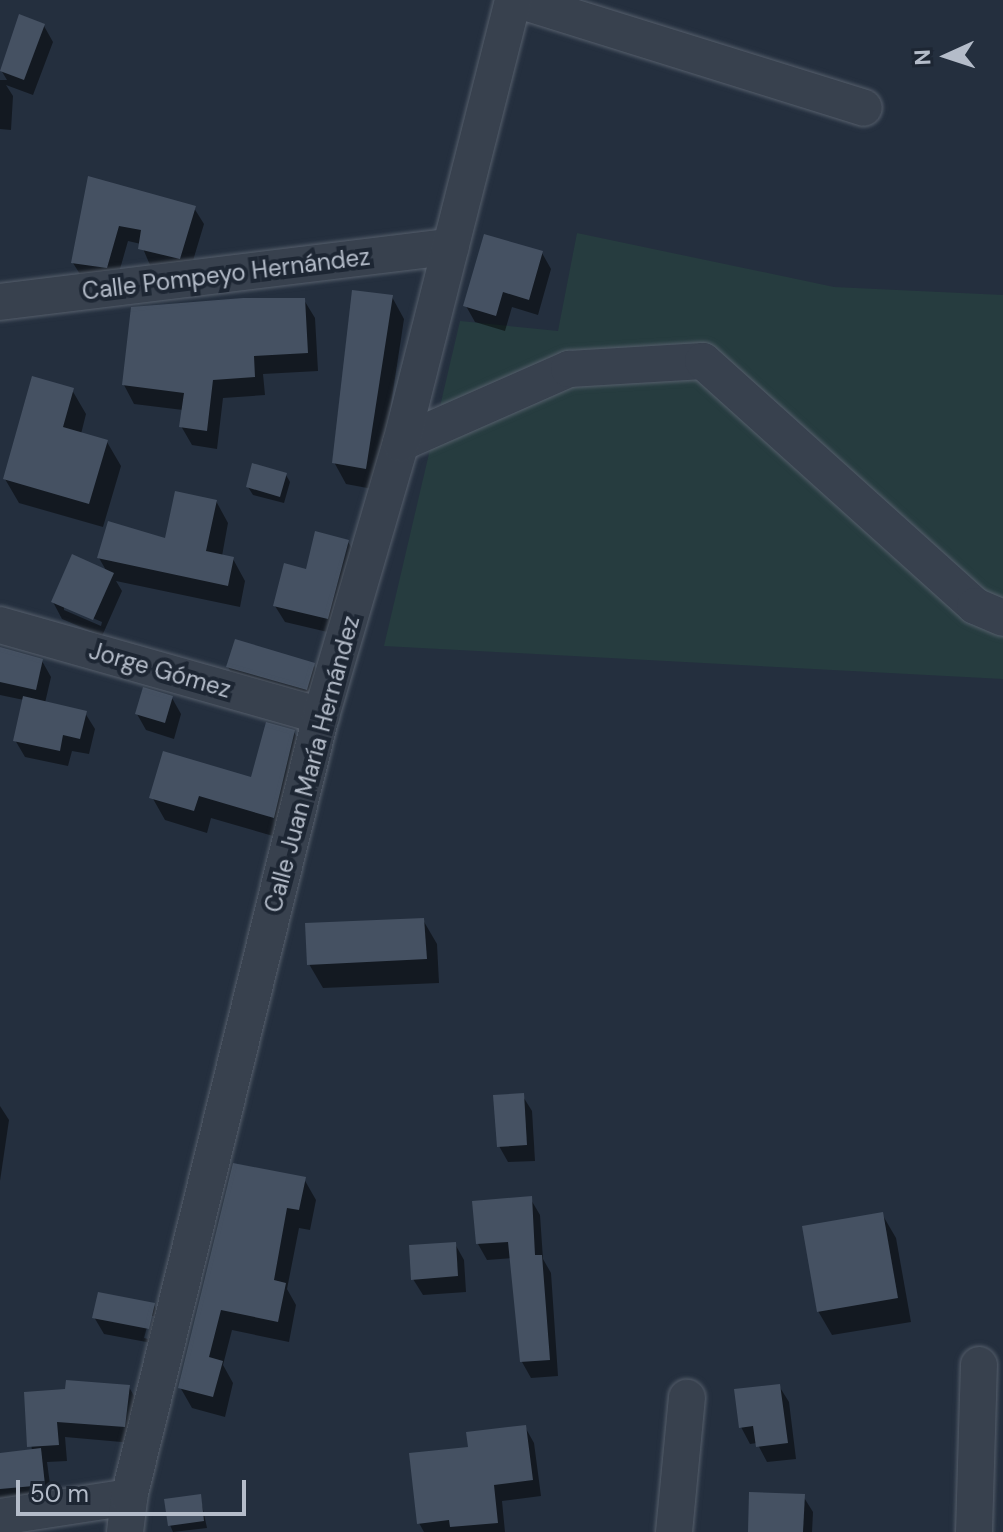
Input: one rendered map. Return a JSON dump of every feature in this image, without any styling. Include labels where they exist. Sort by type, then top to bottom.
[{"type":"street","points":[[515,0],[864,108]]},
{"type":"street","name":"Calle Juan María Hernández","points":[[127,1515],[321,716],[401,443],[515,0]]},
{"type":"street","name":"Calle Pompeyo Hernández","points":[[0,302],[451,247]]},
{"type":"street","points":[[401,443],[569,369],[703,361],[975,606],[1003,618]]},
{"type":"street","name":"Jorge Gómez","points":[[0,625],[321,716]]},
{"type":"street","points":[[974,1532],[979,1365]]},
{"type":"street","points":[[674,1532],[687,1398]]},
{"type":"street","points":[[0,1517],[127,1515]]},
{"type":"green space","points":[[577,233],[834,287],[1003,295],[1003,679],[384,646],[460,321],[558,331]]},
{"type":"building","points":[[19,14],[45,24],[24,80],[0,71]]},
{"type":"building","points":[[88,176],[196,206],[180,259],[138,249],[141,230],[119,226],[107,268],[71,263]]},
{"type":"building","points":[[484,234],[543,251],[529,300],[503,292],[496,316],[463,306]]},
{"type":"building","points":[[352,290],[393,295],[366,469],[332,463]]},
{"type":"building","points":[[243,298],[305,298],[308,353],[254,356],[255,377],[213,380],[207,431],[179,427],[184,393],[122,385],[131,307]]},
{"type":"building","points":[[32,376],[74,388],[63,427],[108,440],[89,504],[3,479]]},
{"type":"building","points":[[252,463],[287,473],[280,497],[246,487]]},
{"type":"building","points":[[175,491],[217,500],[206,551],[234,557],[228,586],[97,558],[108,521],[165,538]]},
{"type":"building","points":[[315,531],[349,540],[328,619],[273,606],[284,563],[306,569]]},
{"type":"building","points":[[72,554],[114,573],[93,620],[51,602]]},
{"type":"building","points":[[235,639],[315,663],[307,690],[226,667]]},
{"type":"building","points":[[0,647],[43,659],[36,690],[0,682]]},
{"type":"building","points":[[143,687],[173,696],[165,723],[135,714]]},
{"type":"building","points":[[23,696],[87,711],[80,739],[63,735],[60,751],[13,741]]},
{"type":"building","points":[[266,722],[295,730],[274,818],[199,796],[194,811],[149,798],[163,751],[251,777]]},
{"type":"building","points":[[424,918],[427,959],[307,965],[305,923]]},
{"type":"building","points":[[524,1093],[527,1145],[497,1147],[493,1095]]},
{"type":"building","points":[[233,1163],[306,1177],[299,1210],[287,1208],[274,1280],[286,1283],[278,1322],[221,1310],[209,1357],[223,1361],[213,1397],[178,1388]]},
{"type":"building","points":[[532,1196],[535,1255],[542,1255],[550,1360],[520,1362],[508,1242],[476,1244],[472,1201]]},
{"type":"building","points":[[883,1212],[898,1298],[817,1312],[802,1226]]},
{"type":"building","points":[[456,1242],[458,1276],[411,1280],[409,1245]]},
{"type":"building","points":[[98,1292],[155,1303],[149,1329],[92,1318]]},
{"type":"building","points":[[66,1380],[130,1385],[125,1427],[57,1422],[59,1445],[27,1447],[24,1392],[65,1389]]},
{"type":"building","points":[[780,1384],[788,1443],[756,1447],[753,1426],[739,1428],[734,1389]]},
{"type":"building","points":[[526,1425],[533,1480],[494,1485],[498,1523],[450,1527],[449,1520],[417,1524],[409,1453],[468,1447],[466,1432]]},
{"type":"building","points":[[41,1448],[45,1485],[0,1489],[0,1453]]},
{"type":"building","points":[[749,1492],[805,1494],[803,1532],[748,1532]]},
{"type":"building","points":[[201,1494],[204,1521],[168,1526],[164,1499]]}]
